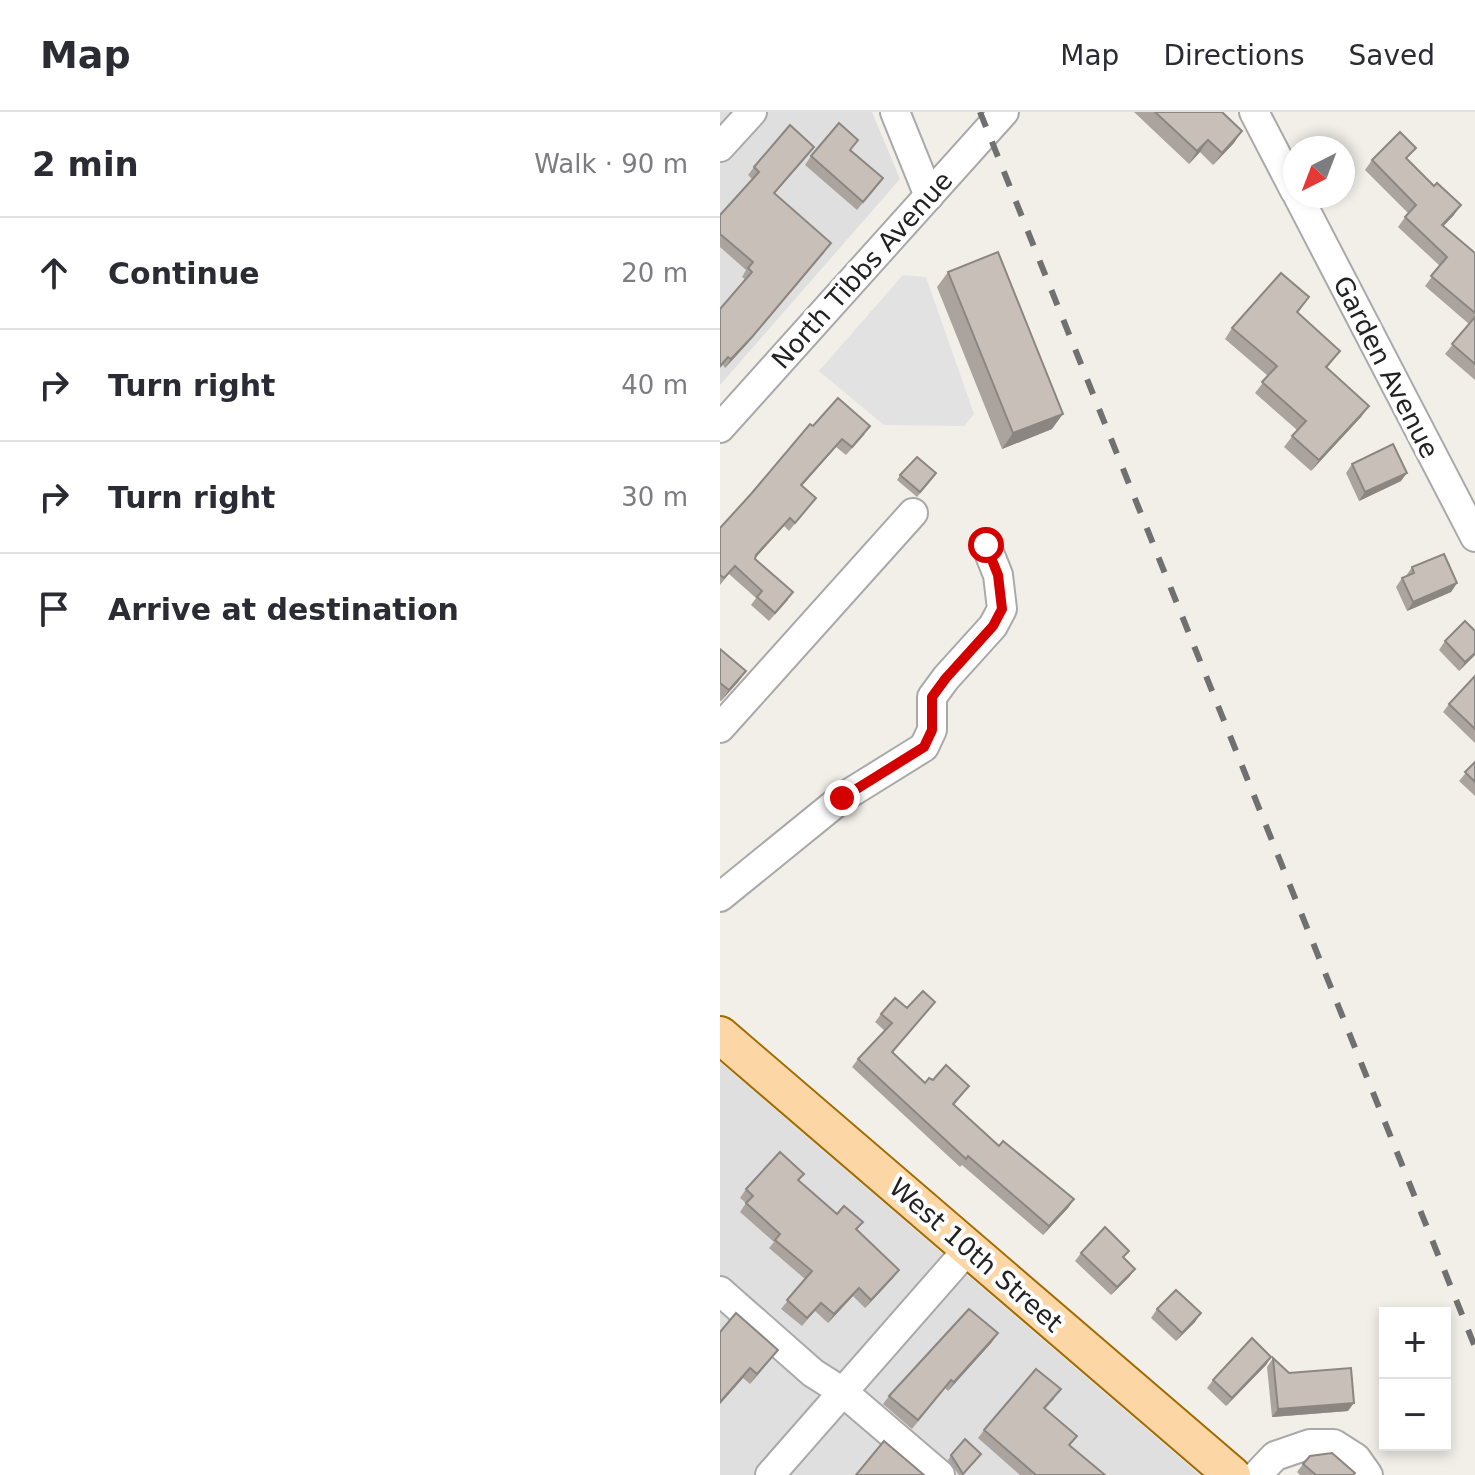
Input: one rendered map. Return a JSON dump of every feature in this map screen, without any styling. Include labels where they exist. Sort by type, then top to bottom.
[{"type":"main road","name":"West 10th Street","points":[[720,1035],[1232,1475]]},
{"type":"street","points":[[720,147],[752,112]]},
{"type":"street","points":[[895,112],[929,196]]},
{"type":"street","name":"North Tibbs Avenue","points":[[720,428],[1004,112]]},
{"type":"street","name":"Garden Avenue","points":[[1254,112],[1283,169]]},
{"type":"street","name":"Garden Avenue","points":[[1303,208],[1475,537]]},
{"type":"street","points":[[720,728],[913,513]]},
{"type":"street","points":[[720,897],[842,798],[924,747],[932,730],[932,697],[993,626],[1002,609],[998,575],[986,545]]},
{"type":"street","points":[[770,1475],[969,1248]]},
{"type":"street","points":[[720,1291],[813,1373],[843,1392],[940,1475]]},
{"type":"street","points":[[1257,1475],[1275,1456],[1310,1444],[1334,1444],[1356,1458],[1368,1475]]},
{"type":"shaded area","points":[[720,112],[872,112],[900,179],[720,385]]},
{"type":"shaded area","points":[[903,275],[926,277],[974,414],[964,426],[884,425],[819,371]]},
{"type":"shaded area","points":[[720,1062],[1200,1475],[720,1475]]},
{"type":"building","points":[[1155,112],[1222,112],[1242,131],[1222,153],[1208,140],[1197,151]]},
{"type":"building","points":[[839,123],[858,140],[850,150],[883,178],[863,202],[811,156]]},
{"type":"building","points":[[790,125],[814,147],[774,193],[831,243],[752,337],[720,366],[720,309],[752,272],[748,268],[753,262],[720,234],[720,215],[759,172],[754,167]]},
{"type":"building","points":[[1400,132],[1416,148],[1406,158],[1434,186],[1437,183],[1461,205],[1442,225],[1475,253],[1475,313],[1431,276],[1447,257],[1405,217],[1416,205],[1372,160]]},
{"type":"building","points":[[998,252],[1063,414],[1013,433],[948,272]]},
{"type":"building","points":[[1281,273],[1309,297],[1297,312],[1340,351],[1326,367],[1369,406],[1319,460],[1292,436],[1306,421],[1262,382],[1277,366],[1232,328]]},
{"type":"building","points":[[1475,317],[1475,364],[1452,344]]},
{"type":"building","points":[[838,398],[870,426],[852,447],[842,439],[801,485],[816,498],[795,523],[790,518],[756,555],[755,559],[793,592],[775,613],[757,597],[762,591],[735,566],[724,578],[720,575],[720,528],[810,424],[813,426]]},
{"type":"building","points":[[1393,444],[1407,473],[1365,492],[1352,464]]},
{"type":"building","points":[[917,457],[936,473],[920,492],[900,475]]},
{"type":"building","points":[[1444,554],[1457,583],[1413,602],[1402,578],[1414,573],[1412,567]]},
{"type":"building","points":[[1465,621],[1475,631],[1475,653],[1465,662],[1445,641]]},
{"type":"building","points":[[720,649],[746,671],[729,690],[720,683]]},
{"type":"building","points":[[1475,676],[1475,729],[1449,704]]},
{"type":"building","points":[[1475,762],[1475,782],[1465,772]]},
{"type":"building","points":[[923,991],[935,1002],[892,1052],[925,1083],[929,1078],[933,1080],[946,1065],[969,1086],[953,1104],[999,1146],[1003,1141],[1074,1199],[1049,1226],[968,1156],[966,1159],[858,1059],[892,1023],[881,1014],[895,998],[907,1008]]},
{"type":"building","points":[[780,1152],[804,1174],[798,1180],[837,1214],[844,1206],[863,1222],[856,1229],[899,1270],[871,1300],[859,1288],[834,1314],[821,1303],[807,1318],[787,1300],[812,1271],[775,1240],[780,1234],[746,1203],[753,1196],[746,1189]]},
{"type":"building","points":[[1105,1227],[1129,1251],[1123,1257],[1135,1269],[1117,1287],[1081,1253]]},
{"type":"building","points":[[1176,1290],[1201,1313],[1182,1333],[1157,1309]]},
{"type":"building","points":[[969,1309],[998,1333],[954,1382],[951,1380],[918,1420],[889,1396]]},
{"type":"building","points":[[736,1313],[778,1350],[757,1374],[750,1368],[720,1402],[720,1332]]},
{"type":"building","points":[[1252,1338],[1271,1357],[1232,1398],[1213,1380]]},
{"type":"building","points":[[1273,1358],[1289,1373],[1351,1368],[1354,1403],[1278,1409]]},
{"type":"building","points":[[1036,1369],[1061,1389],[1044,1408],[1077,1436],[1069,1445],[1105,1475],[1036,1475],[984,1430]]},
{"type":"building","points":[[965,1439],[981,1454],[963,1474],[951,1455]]},
{"type":"building","points":[[884,1441],[924,1475],[856,1475]]},
{"type":"building","points":[[1332,1453],[1355,1473],[1316,1475],[1303,1464],[1310,1456]]},
{"type":"railway","points":[[980,112],[1475,1347]]},
{"type":"route","points":[[842,798],[924,747],[932,730],[932,697],[993,626],[1002,609],[998,575],[986,545]]}]
